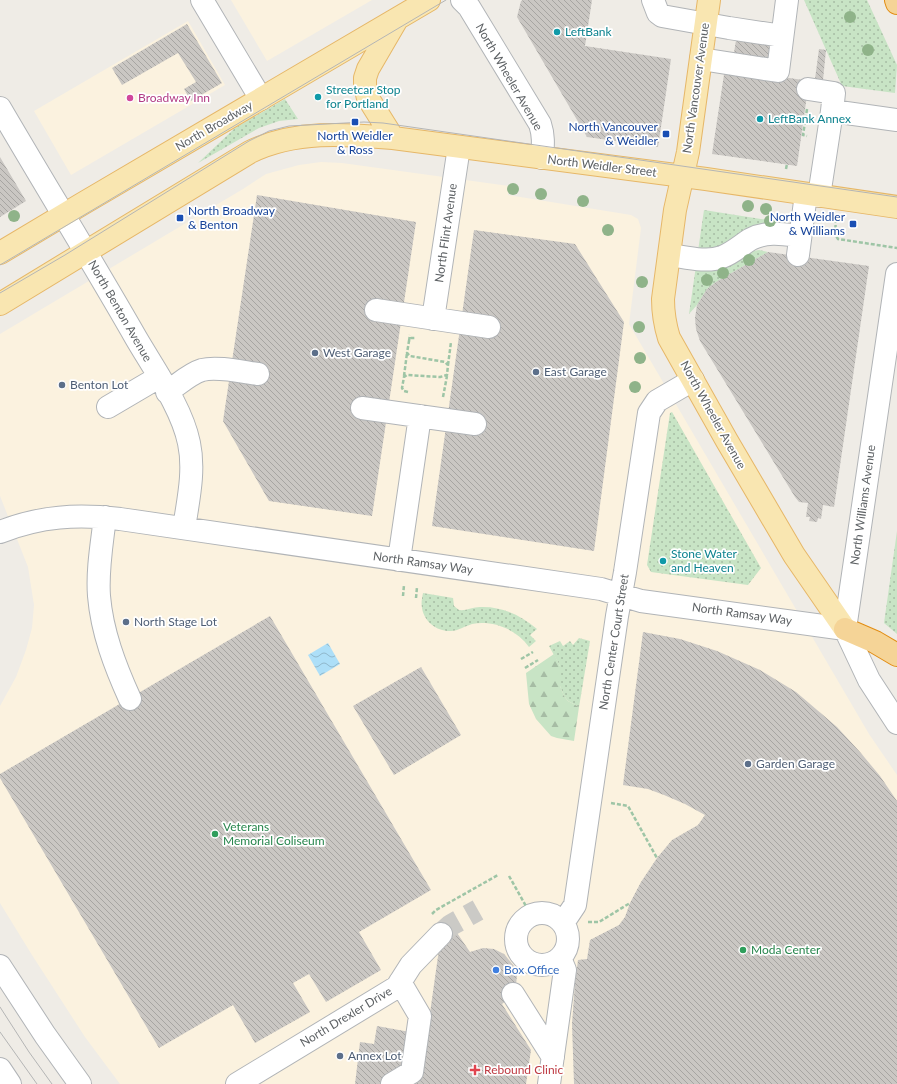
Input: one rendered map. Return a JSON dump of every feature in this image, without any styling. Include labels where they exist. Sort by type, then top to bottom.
[{"type":"highway","points":[[845,629],[875,642],[897,655]]},
{"type":"main road","name":"North Broadway","points":[[0,254],[429,0]]},
{"type":"main road","name":"North Vancouver Avenue","points":[[683,177],[709,0]]},
{"type":"main road","points":[[393,138],[368,98],[365,78],[368,69],[396,20]]},
{"type":"main road","name":"North Weidler Street","points":[[86,253],[250,152],[273,142],[306,136],[347,135],[393,138],[821,196],[897,208]]},
{"type":"main road","name":"North Wheeler Avenue","points":[[683,177],[675,210],[663,299],[663,311],[669,338],[794,555],[845,629]]},
{"type":"main road","points":[[0,304],[86,253]]},
{"type":"street","points":[[202,0],[261,99]]},
{"type":"street","name":"North Wheeler Avenue","points":[[462,0],[469,8],[540,124],[544,146],[542,158]]},
{"type":"street","points":[[653,0],[658,13],[662,16],[782,36]]},
{"type":"street","points":[[701,59],[778,71],[787,0]]},
{"type":"street","points":[[670,255],[701,259],[721,257],[752,239],[762,235],[771,234],[782,234],[799,246],[821,196],[834,93],[808,97]]},
{"type":"street","name":"North Benton Avenue","points":[[0,108],[163,384],[183,425],[189,444],[191,481],[184,528]]},
{"type":"street","points":[[832,111],[897,120]]},
{"type":"street","name":"North Flint Avenue","points":[[434,319],[459,147]]},
{"type":"street","name":"North Williams Avenue","points":[[845,629],[897,274]]},
{"type":"street","points":[[376,310],[489,327]]},
{"type":"street","points":[[108,407],[163,384],[192,375],[202,370],[219,369],[258,374]]},
{"type":"street","name":"North Center Court Street","points":[[563,923],[575,905],[649,413],[657,401],[693,380]]},
{"type":"street","points":[[362,408],[475,424]]},
{"type":"street","points":[[399,560],[420,416]]},
{"type":"street","name":"North Ramsay Way","points":[[0,532],[46,519],[81,516],[105,517],[601,589],[641,600],[845,629]]},
{"type":"street","points":[[105,517],[100,566],[99,597],[105,629],[115,666],[130,698]]},
{"type":"street","points":[[845,629],[869,680],[897,723]]},
{"type":"street","points":[[538,913],[554,915],[567,929],[568,938],[565,952],[560,958],[553,962],[544,965],[535,964],[527,960],[517,947],[516,938],[518,929],[523,920],[531,915],[538,913]]},
{"type":"street","name":"North Drexler Drive","points":[[237,1084],[390,991],[400,982],[412,965],[436,924]]},
{"type":"street","points":[[549,1084],[565,970],[560,958]]},
{"type":"street","points":[[0,966],[44,1035],[80,1084]]},
{"type":"street","points":[[392,1084],[412,1072],[420,1016],[400,982]]},
{"type":"street","points":[[512,994],[553,1057]]},
{"type":"street","points":[[0,1069],[10,1084]]},
{"type":"path","points":[[803,135],[808,97]]},
{"type":"path","points":[[786,169],[787,164]]},
{"type":"path","points":[[821,196],[838,239],[897,248]]},
{"type":"path","points":[[420,416],[442,409],[447,375],[453,329],[434,319]]},
{"type":"path","points":[[414,393],[404,391],[402,388],[407,353],[411,338],[422,339]]},
{"type":"path","points":[[444,342],[451,342]]},
{"type":"path","points":[[407,353],[413,357],[442,361],[448,365]]},
{"type":"path","points":[[404,377],[407,375],[440,377],[447,375]]},
{"type":"path","points":[[436,396],[443,397]]},
{"type":"path","points":[[403,596],[404,585]]},
{"type":"path","points":[[416,598],[417,587]]},
{"type":"path","points":[[521,659],[533,652]]},
{"type":"path","points":[[525,668],[538,660]]},
{"type":"path","points":[[634,814],[657,858]]},
{"type":"path","points":[[436,924],[436,910],[498,875]]},
{"type":"path","points":[[509,876],[531,915]]},
{"type":"path","points":[[563,923],[599,922],[630,903]]},
{"type":"shaded area","points":[[231,0],[372,0],[267,61]]},
{"type":"shaded area","name":"Broadway Inn","points":[[188,21],[225,85],[71,175],[34,111]]},
{"type":"shaded area","points":[[321,162],[342,163],[509,186],[508,195],[631,215],[638,219],[641,228],[629,324],[869,734],[897,775],[897,1084],[120,1084],[85,1037],[32,955],[0,903],[0,706],[16,677],[26,650],[32,628],[34,605],[28,567],[0,496],[0,334],[266,174],[299,165]]},
{"type":"green space","points":[[804,0],[867,0],[897,65],[895,93],[842,86]]},
{"type":"green space","points":[[285,99],[298,119],[279,121],[259,128],[198,163],[235,128]]},
{"type":"green space","points":[[704,210],[793,224],[723,247],[698,251]]},
{"type":"green space","points":[[759,250],[768,252],[716,282],[707,289],[697,305],[689,314],[696,266]]},
{"type":"green space","points":[[672,412],[761,568],[748,585],[651,572],[647,565],[670,413]]},
{"type":"green space","points":[[897,531],[897,634],[884,623]]},
{"type":"green space","points":[[423,593],[453,598],[454,606],[459,610],[488,607],[510,612],[537,629],[530,635],[536,641],[529,647],[518,635],[504,627],[488,623],[472,624],[454,631],[441,630],[432,625],[423,613]]},
{"type":"green space","points":[[579,638],[590,641],[579,707],[568,701],[564,696],[560,686],[560,666],[549,646],[560,641],[563,646],[570,641],[573,645]]},
{"type":"green space","points":[[554,654],[560,666],[560,686],[564,696],[568,701],[579,707],[574,741],[551,736],[536,719],[529,704],[526,673]]},
{"type":"water","points":[[328,643],[340,664],[320,676],[308,655]]},
{"type":"building","points":[[592,0],[585,46],[671,59],[658,147],[587,137],[517,17],[521,1]]},
{"type":"building","points":[[187,24],[222,83],[191,101],[184,89],[196,82],[178,53],[122,85],[112,68]]},
{"type":"building","points":[[737,34],[774,39],[771,64],[733,59]]},
{"type":"building","points":[[819,49],[826,50],[823,80],[815,79]]},
{"type":"building","name":"LeftBank Annex","points":[[725,68],[809,81],[797,166],[712,154]]},
{"type":"building","points":[[0,157],[26,201],[0,217]]},
{"type":"building","name":"West Garage","points":[[257,195],[416,222],[372,516],[269,501],[223,421]]},
{"type":"building","name":"East Garage","points":[[474,230],[575,244],[624,322],[594,551],[432,526]]},
{"type":"building","points":[[768,252],[869,266],[834,507],[823,505],[821,519],[818,518],[817,522],[809,521],[810,517],[806,517],[808,503],[799,502],[795,497],[700,341],[696,329],[695,318],[697,305],[707,289],[716,282]]},
{"type":"building","name":"Veterans Memorial Coliseum","points":[[270,616],[431,890],[359,932],[381,970],[326,1002],[309,974],[293,983],[310,1012],[255,1043],[233,1005],[159,1048],[0,778],[0,774]]},
{"type":"building","name":"Moda Center","points":[[643,632],[680,639],[717,651],[760,670],[796,692],[837,727],[880,776],[897,801],[897,1084],[574,1084],[572,1024],[578,960],[587,959],[590,940],[619,925],[625,917],[630,903],[641,882],[657,858],[672,840],[698,825],[705,815],[685,804],[648,789],[623,785]]},
{"type":"building","points":[[421,667],[461,735],[394,775],[353,706]]},
{"type":"building","points":[[442,928],[455,930],[470,952],[483,948],[494,949],[504,954],[514,966],[517,975],[516,985],[506,1001],[502,1004],[531,1050],[526,1084],[355,1084],[360,1042],[374,1044],[377,1026],[410,1032],[429,1020]]},
{"type":"tunnel","points":[[441,934],[451,925],[478,910]]},
{"type":"tram line","points":[[0,265],[446,0]]},
{"type":"tram line","points":[[0,293],[65,255],[249,141],[269,131],[289,126],[364,122],[383,123],[897,197]]},
{"type":"tram line","points":[[0,1007],[52,1084]]},
{"type":"tram line","points":[[0,1032],[37,1084]]},
{"type":"place","name":"LeftBank","points":[[557,32]]},
{"type":"place","name":"Streetcar Stop for Portland","points":[[318,97]]},
{"type":"place","name":"Broadway Inn","points":[[130,98]]},
{"type":"place","name":"LeftBank Annex","points":[[760,119]]},
{"type":"place","name":"North Weidler & Ross","points":[[355,122]]},
{"type":"place","name":"North Vancouver & Weidler","points":[[666,134]]},
{"type":"place","name":"North Broadway & Benton","points":[[180,218]]},
{"type":"place","name":"North Weidler & Williams","points":[[853,224]]},
{"type":"place","name":"West Garage","points":[[315,353]]},
{"type":"place","name":"East Garage","points":[[536,372]]},
{"type":"place","name":"Benton Lot","points":[[62,385]]},
{"type":"place","name":"Stone Water and Heaven","points":[[663,561]]},
{"type":"place","name":"North Stage Lot","points":[[126,622]]},
{"type":"place","name":"Garden Garage","points":[[748,764]]},
{"type":"place","name":"Veterans Memorial Coliseum","points":[[215,834]]},
{"type":"place","name":"Moda Center","points":[[743,950]]},
{"type":"place","name":"Box Office","points":[[496,970]]},
{"type":"place","name":"Annex Lot","points":[[340,1056]]},
{"type":"place","name":"Rebound Clinic","points":[[475,1070]]}]
